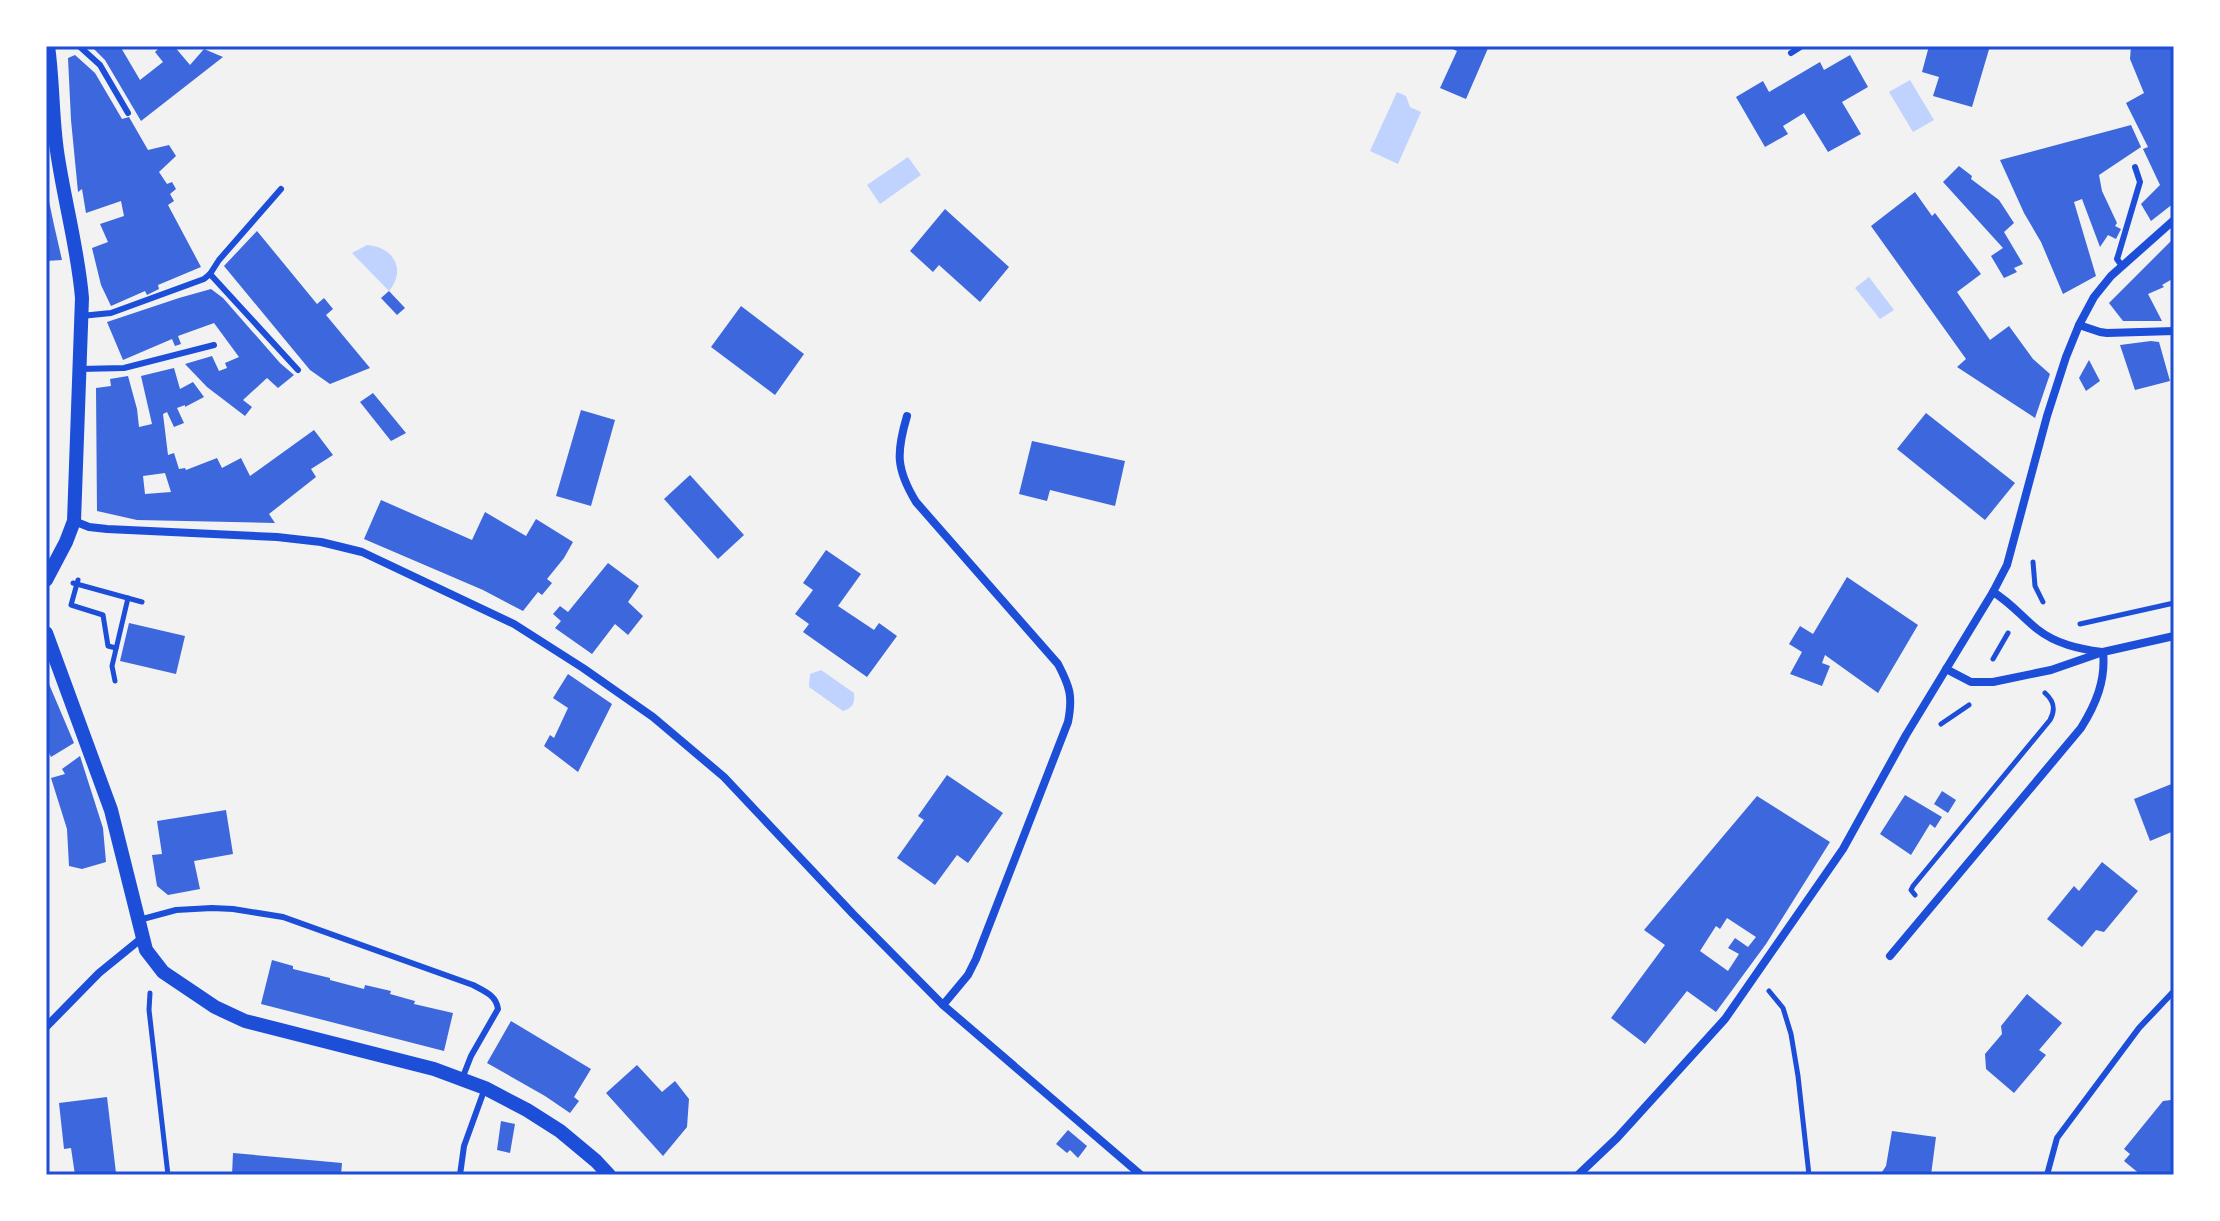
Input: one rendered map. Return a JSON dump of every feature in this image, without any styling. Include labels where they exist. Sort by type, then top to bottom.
[{"type":"street","points":[[46,580],[74,521],[81,316],[80,277],[51,146],[48,46]]},
{"type":"street","points":[[1578,1175],[1617,1138],[1725,1019],[1843,849],[1906,735],[2007,565],[2047,416],[2079,325],[2094,297],[2122,266],[2174,220]]},
{"type":"street","points":[[2079,325],[2107,333],[2174,331]]},
{"type":"street","points":[[907,416],[899,441],[899,464],[905,484],[916,502],[1058,664],[1069,684],[1072,703],[1068,722],[976,959],[968,975],[943,1005]]},
{"type":"street","points":[[74,521],[107,529],[321,542],[362,552],[514,624],[653,717],[724,777],[943,1005],[1141,1175]]},
{"type":"street","points":[[1993,592],[2057,641],[2077,649],[2103,652]]},
{"type":"street","points":[[46,633],[111,810],[146,950],[163,972],[215,1007],[245,1021],[434,1069],[485,1088],[560,1131],[609,1175]]},
{"type":"street","points":[[1946,669],[1978,683],[2051,670],[2103,652],[2174,636]]},
{"type":"street","points":[[1890,956],[2081,728],[2092,712],[2099,693],[2103,652]]},
{"type":"street","points":[[46,1027],[99,973],[142,938]]},
{"type":"lane","points":[[79,46],[100,65],[128,113]]},
{"type":"lane","points":[[1791,53],[1802,46]]},
{"type":"lane","points":[[2122,266],[2117,259],[2140,182],[2135,167]]},
{"type":"lane","points":[[81,316],[111,313],[204,279],[281,189]]},
{"type":"lane","points":[[210,274],[298,370]]},
{"type":"lane","points":[[80,369],[124,368],[214,345]]},
{"type":"lane","points":[[138,920],[184,909],[233,909],[261,913],[302,922],[473,985],[493,997],[498,1009],[471,1056],[462,1079]]},
{"type":"lane","points":[[2047,1175],[2057,1138],[2139,1028],[2174,991]]},
{"type":"lane","points":[[460,1175],[464,1146],[485,1088]]},
{"type":"path","points":[[2017,536],[2034,546],[2035,586],[2050,612]]},
{"type":"path","points":[[69,581],[142,602]]},
{"type":"path","points":[[76,584],[71,605],[103,615],[108,646],[116,648]]},
{"type":"path","points":[[1968,705],[2035,586]]},
{"type":"path","points":[[115,681],[112,666],[128,598]]},
{"type":"path","points":[[2072,624],[2174,603]]},
{"type":"path","points":[[1931,909],[1911,890],[2050,720],[2054,713],[2053,702],[2040,690]]},
{"type":"path","points":[[1906,735],[1923,742],[1943,722],[1978,702]]},
{"type":"path","points":[[163,972],[150,990],[149,998],[168,1175]]},
{"type":"path","points":[[1752,979],[1767,989],[1783,1008],[1791,1034],[1809,1175]]},
{"type":"water","points":[[1910,80],[1934,120],[1913,132],[1889,92]]},
{"type":"water","points":[[1397,92],[1406,96],[1410,107],[1421,112],[1398,164],[1370,151]]},
{"type":"water","points":[[908,157],[921,175],[880,204],[867,185]]},
{"type":"water","points":[[367,245],[384,250],[394,260],[397,275],[389,291],[352,253]]},
{"type":"water","points":[[1869,277],[1894,310],[1880,319],[1855,288]]},
{"type":"water","points":[[821,670],[854,693],[851,707],[843,711],[809,687],[810,674]]},
{"type":"building","points":[[91,46],[120,46],[140,80],[163,62],[155,52],[161,46],[174,46],[190,65],[204,49],[223,57],[141,121],[105,60]]},
{"type":"building","points":[[1446,46],[1489,46],[1466,99],[1440,88],[1457,51]]},
{"type":"building","points":[[1929,46],[1990,46],[1972,107],[1933,96],[1939,77],[1922,72]]},
{"type":"building","points":[[2131,46],[2174,46],[2174,203],[2151,221],[2141,204],[2160,185],[2143,149],[2148,147],[2126,103],[2144,93],[2130,59]]},
{"type":"building","points":[[75,55],[95,73],[122,119],[129,117],[148,150],[169,145],[176,156],[159,172],[167,184],[172,182],[176,189],[170,194],[174,201],[168,205],[201,267],[158,285],[159,289],[147,295],[145,291],[111,306],[101,285],[92,248],[108,242],[100,224],[124,216],[121,201],[86,213],[82,189],[78,192],[68,58]]},
{"type":"building","points":[[1850,55],[1868,87],[1842,102],[1861,134],[1828,152],[1804,113],[1783,126],[1788,134],[1765,147],[1736,97],[1763,81],[1769,92],[1820,62],[1824,70]]},
{"type":"building","points":[[2131,125],[2141,147],[2099,175],[2102,191],[2117,223],[2115,226],[2121,229],[2116,239],[2108,235],[2100,247],[2082,199],[2074,202],[2096,276],[2063,294],[2000,160]]},
{"type":"building","points":[[1959,166],[1999,200],[2014,223],[2004,232],[2023,264],[2014,268],[2017,272],[2004,278],[1991,256],[2003,248],[1943,182]]},
{"type":"building","points":[[47,192],[54,225],[62,260],[46,261]]},
{"type":"building","points":[[1915,192],[1932,216],[1935,213],[1981,274],[1957,292],[1990,340],[2009,326],[2033,359],[2050,374],[2035,418],[1957,367],[1966,359],[1871,226]]},
{"type":"building","points":[[945,209],[1009,267],[980,302],[939,265],[933,272],[910,251]]},
{"type":"building","points":[[257,231],[317,304],[324,298],[333,309],[326,315],[370,368],[330,384],[310,370],[224,266]]},
{"type":"building","points":[[2174,238],[2174,278],[2162,285],[2164,287],[2148,294],[2162,321],[2123,321],[2109,303]]},
{"type":"building","points":[[211,289],[294,375],[278,388],[267,378],[243,400],[252,407],[245,416],[207,387],[185,364],[212,356],[219,371],[227,368],[225,363],[239,357],[214,323],[178,336],[181,344],[175,346],[172,339],[123,360],[107,322]]},
{"type":"building","points":[[389,291],[405,308],[397,315],[381,298]]},
{"type":"building","points":[[741,306],[804,354],[775,395],[711,347]]},
{"type":"building","points":[[2159,342],[2170,381],[2135,390],[2120,345]]},
{"type":"building","points":[[2089,360],[2100,381],[2086,391],[2079,378]]},
{"type":"building","points":[[174,368],[180,389],[193,382],[204,397],[177,408],[184,423],[174,427],[167,412],[163,414],[168,455],[174,453],[179,469],[186,470],[217,458],[222,468],[241,458],[250,476],[314,430],[333,455],[311,469],[316,477],[269,514],[275,523],[137,520],[97,511],[96,388],[111,386],[110,379],[128,376],[139,427],[152,424],[141,376]],"holes":[[[165,473],[171,492],[145,494],[143,476]]]},
{"type":"building","points":[[373,393],[406,433],[391,441],[360,402]]},
{"type":"building","points":[[581,410],[615,420],[591,506],[556,496]]},
{"type":"building","points":[[1926,413],[2015,483],[1985,520],[1897,449]]},
{"type":"building","points":[[1032,441],[1125,461],[1115,506],[1050,490],[1047,501],[1019,494]]},
{"type":"building","points":[[690,475],[744,535],[718,559],[664,499]]},
{"type":"building","points":[[381,500],[472,540],[485,512],[526,536],[536,519],[573,542],[547,579],[552,583],[542,595],[538,592],[523,611],[483,590],[364,539]]},
{"type":"building","points":[[826,550],[861,574],[838,606],[874,630],[879,623],[897,636],[867,677],[803,632],[809,624],[795,614],[813,590],[803,583]]},
{"type":"building","points":[[608,563],[639,586],[628,602],[643,616],[628,635],[615,624],[592,654],[555,628],[561,621],[553,614],[560,606],[568,612]]},
{"type":"building","points":[[1847,577],[1918,625],[1878,693],[1825,655],[1822,663],[1830,666],[1822,686],[1790,674],[1802,652],[1789,644],[1800,626],[1813,634]]},
{"type":"building","points":[[129,623],[185,636],[176,674],[120,661]]},
{"type":"building","points":[[568,674],[612,704],[578,772],[544,746],[550,735],[554,738],[568,708],[553,698]]},
{"type":"building","points":[[46,677],[74,743],[51,757],[46,747]]},
{"type":"building","points":[[80,756],[103,828],[106,862],[82,869],[69,866],[67,829],[51,778],[65,774],[62,769]]},
{"type":"building","points":[[947,775],[1003,813],[968,863],[957,855],[935,885],[897,858],[924,820],[918,816]]},
{"type":"building","points":[[2174,783],[2174,831],[2150,841],[2134,799]]},
{"type":"building","points":[[1942,791],[1956,800],[1948,813],[1934,804]]},
{"type":"building","points":[[1905,795],[1942,817],[1935,828],[1930,824],[1911,855],[1880,834]]},
{"type":"building","points":[[1757,796],[1830,842],[1766,944],[1716,1012],[1687,991],[1645,1044],[1611,1018],[1665,945],[1644,930]],"holes":[[[1727,918],[1756,937],[1748,947],[1735,938],[1728,948],[1739,954],[1728,971],[1700,951],[1716,926],[1720,929]]]},
{"type":"building","points":[[226,810],[233,854],[194,861],[200,889],[168,895],[157,886],[152,855],[162,854],[157,821]]},
{"type":"building","points":[[2102,862],[2138,891],[2104,932],[2096,930],[2082,947],[2047,919],[2074,886],[2079,891]]},
{"type":"building","points":[[272,960],[364,989],[365,985],[391,991],[390,994],[415,1001],[414,1004],[453,1013],[444,1051],[261,1004]]},
{"type":"building","points":[[2027,994],[2062,1023],[2039,1050],[2046,1055],[2014,1093],[1986,1069],[1985,1054],[2002,1034],[2001,1026]]},
{"type":"building","points":[[511,1021],[591,1069],[574,1097],[579,1101],[570,1113],[487,1063]]},
{"type":"building","points":[[637,1065],[662,1092],[675,1081],[689,1099],[687,1127],[663,1156],[606,1093]]},
{"type":"building","points":[[107,1097],[116,1173],[75,1175],[71,1148],[64,1149],[59,1103]]},
{"type":"building","points":[[2171,1100],[2174,1103],[2174,1175],[2141,1175],[2124,1161],[2130,1154],[2124,1149],[2163,1101]]},
{"type":"building","points":[[501,1121],[515,1124],[510,1153],[497,1150]]},
{"type":"building","points":[[1068,1130],[1087,1146],[1078,1158],[1070,1150],[1067,1153],[1056,1144]]},
{"type":"building","points":[[1892,1131],[1936,1137],[1931,1175],[1880,1175],[1886,1166]]},
{"type":"building","points":[[233,1153],[342,1163],[341,1175],[232,1175]]}]
